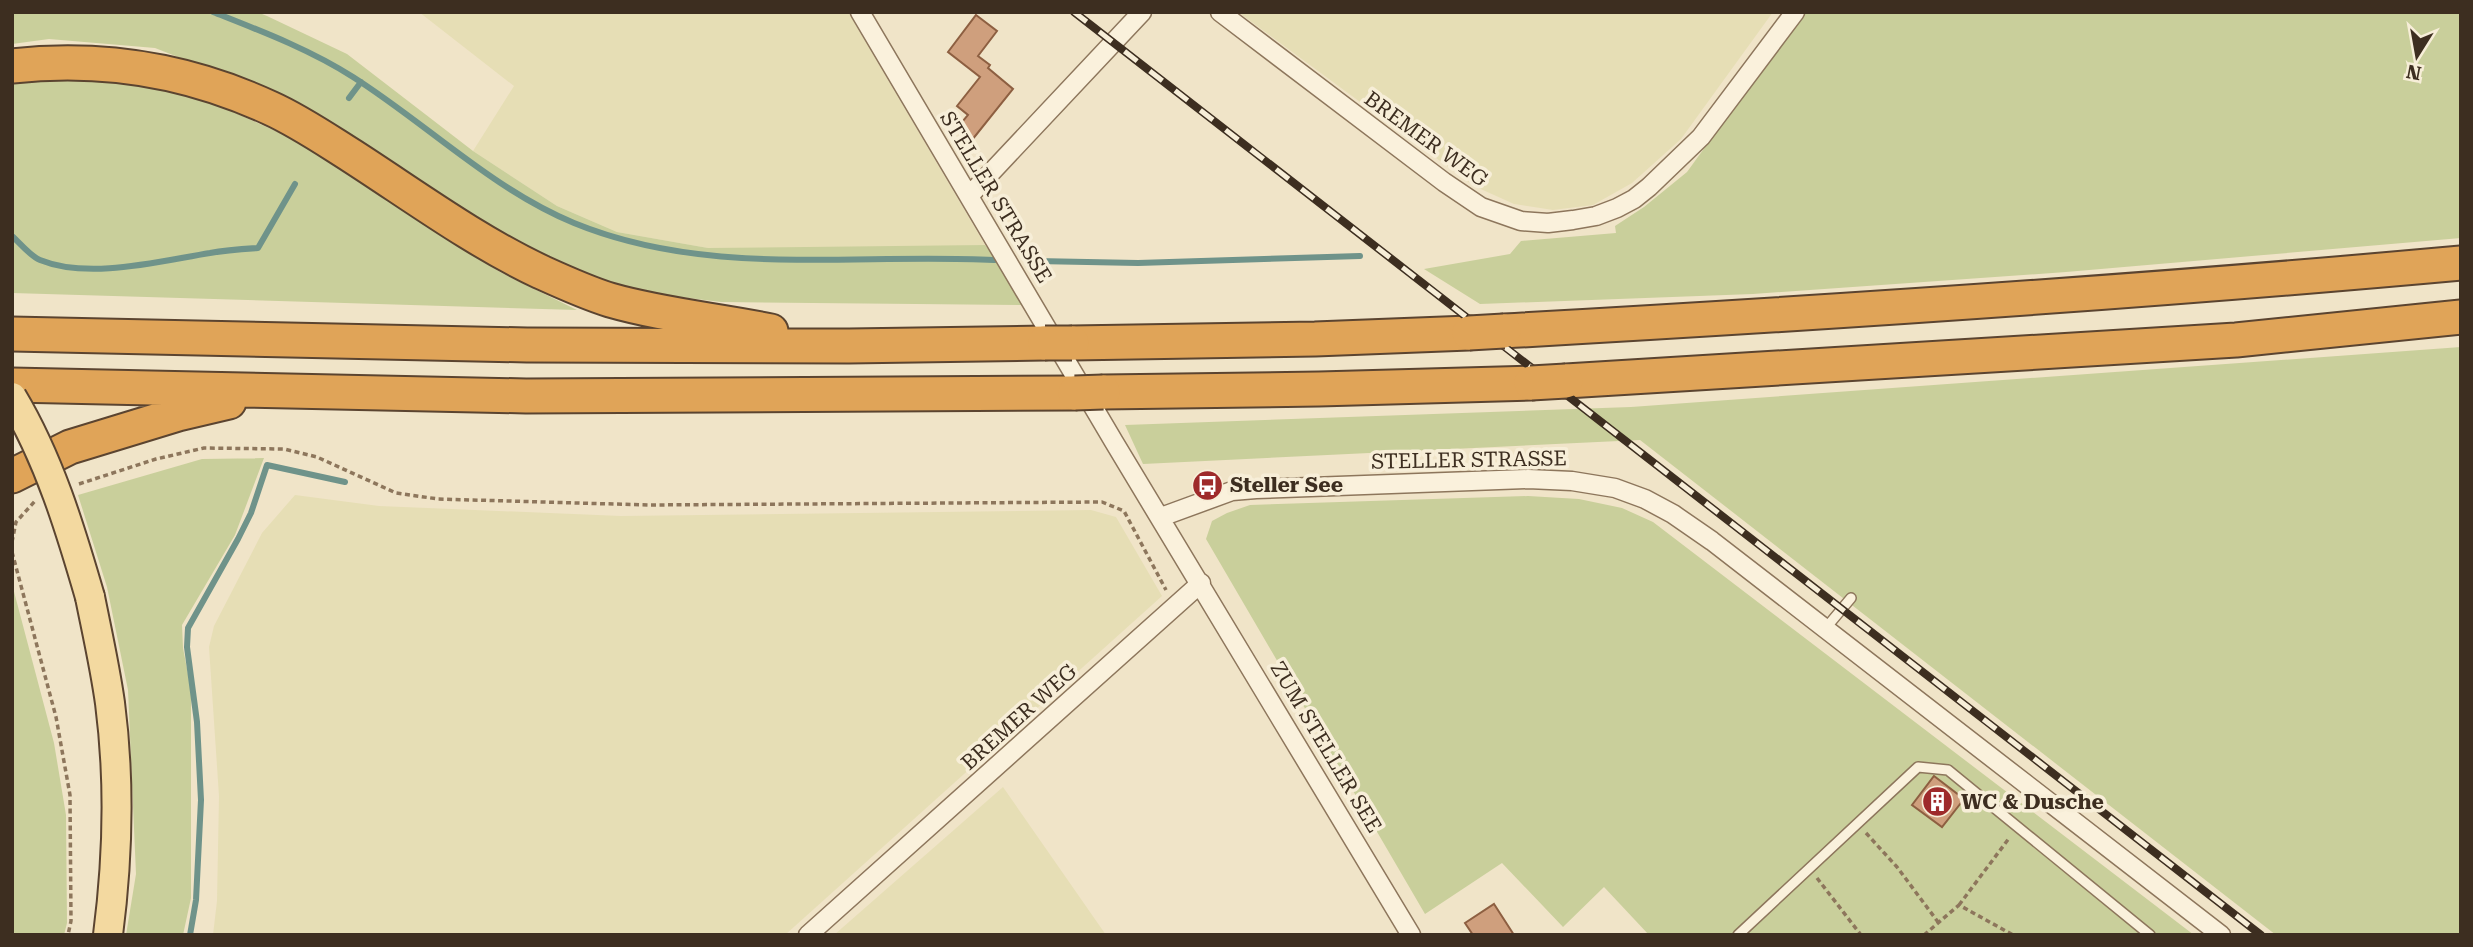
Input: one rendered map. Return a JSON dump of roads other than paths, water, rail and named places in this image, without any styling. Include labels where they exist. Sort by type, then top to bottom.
[{"type":"highway","points":[[12,66],[55,62],[101,63],[170,73],[223,89],[271,108],[314,132],[471,233],[541,272],[609,300],[849,346]]},
{"type":"highway","points":[[12,334],[367,343],[849,346],[1315,339],[1847,312],[2231,284],[2461,263]]},
{"type":"highway","points":[[12,385],[526,396],[1319,389],[1566,382],[2236,340],[2461,317]]},
{"type":"highway","points":[[12,476],[81,444],[178,414],[276,391]]},
{"type":"main road","points":[[12,397],[23,414],[52,481],[73,538],[90,597],[110,703],[117,792],[117,832],[108,935]]},
{"type":"street","name":"STELLER STRASSE","points":[[860,12],[1161,517],[1232,491],[1256,489],[1528,479],[1572,481],[1615,488],[1645,499],[1673,514],[1712,541],[2221,935]]},
{"type":"street","points":[[970,196],[1142,12]]},
{"type":"street","name":"BREMER WEG","points":[[1220,12],[1480,207],[1521,221],[1548,223],[1596,216],[1634,199],[1649,187],[1702,137],[1795,12]]},
{"type":"street","points":[[1161,517],[1201,583]]},
{"type":"street","name":"BREMER WEG","points":[[808,935],[1201,583]]},
{"type":"street","name":"ZUM STELLER SEE","points":[[1201,583],[1411,935]]},
{"type":"lane","points":[[1825,629],[1851,598]]},
{"type":"lane","points":[[1738,935],[1918,768],[1948,770],[2150,935]]},
{"type":"waterway","points":[[213,12],[284,41],[353,77],[488,174],[544,209],[574,223],[625,240],[676,251],[781,260],[994,260]]},
{"type":"waterway","points":[[349,98],[361,82]]},
{"type":"waterway","points":[[12,236],[40,260],[59,266],[80,268],[125,267],[222,251],[258,248],[295,184]]},
{"type":"waterway","points":[[1036,261],[1138,263],[1360,256]]},
{"type":"waterway","points":[[190,935],[196,900],[201,800],[197,722],[187,647],[188,628],[251,513],[267,465],[345,482]]},
{"type":"railway","points":[[1074,12],[2261,935]]},
{"type":"place","name":"Steller See","points":[[1207,485]]},
{"type":"place","name":"WC & Dusche","points":[[1938,802]]}]
